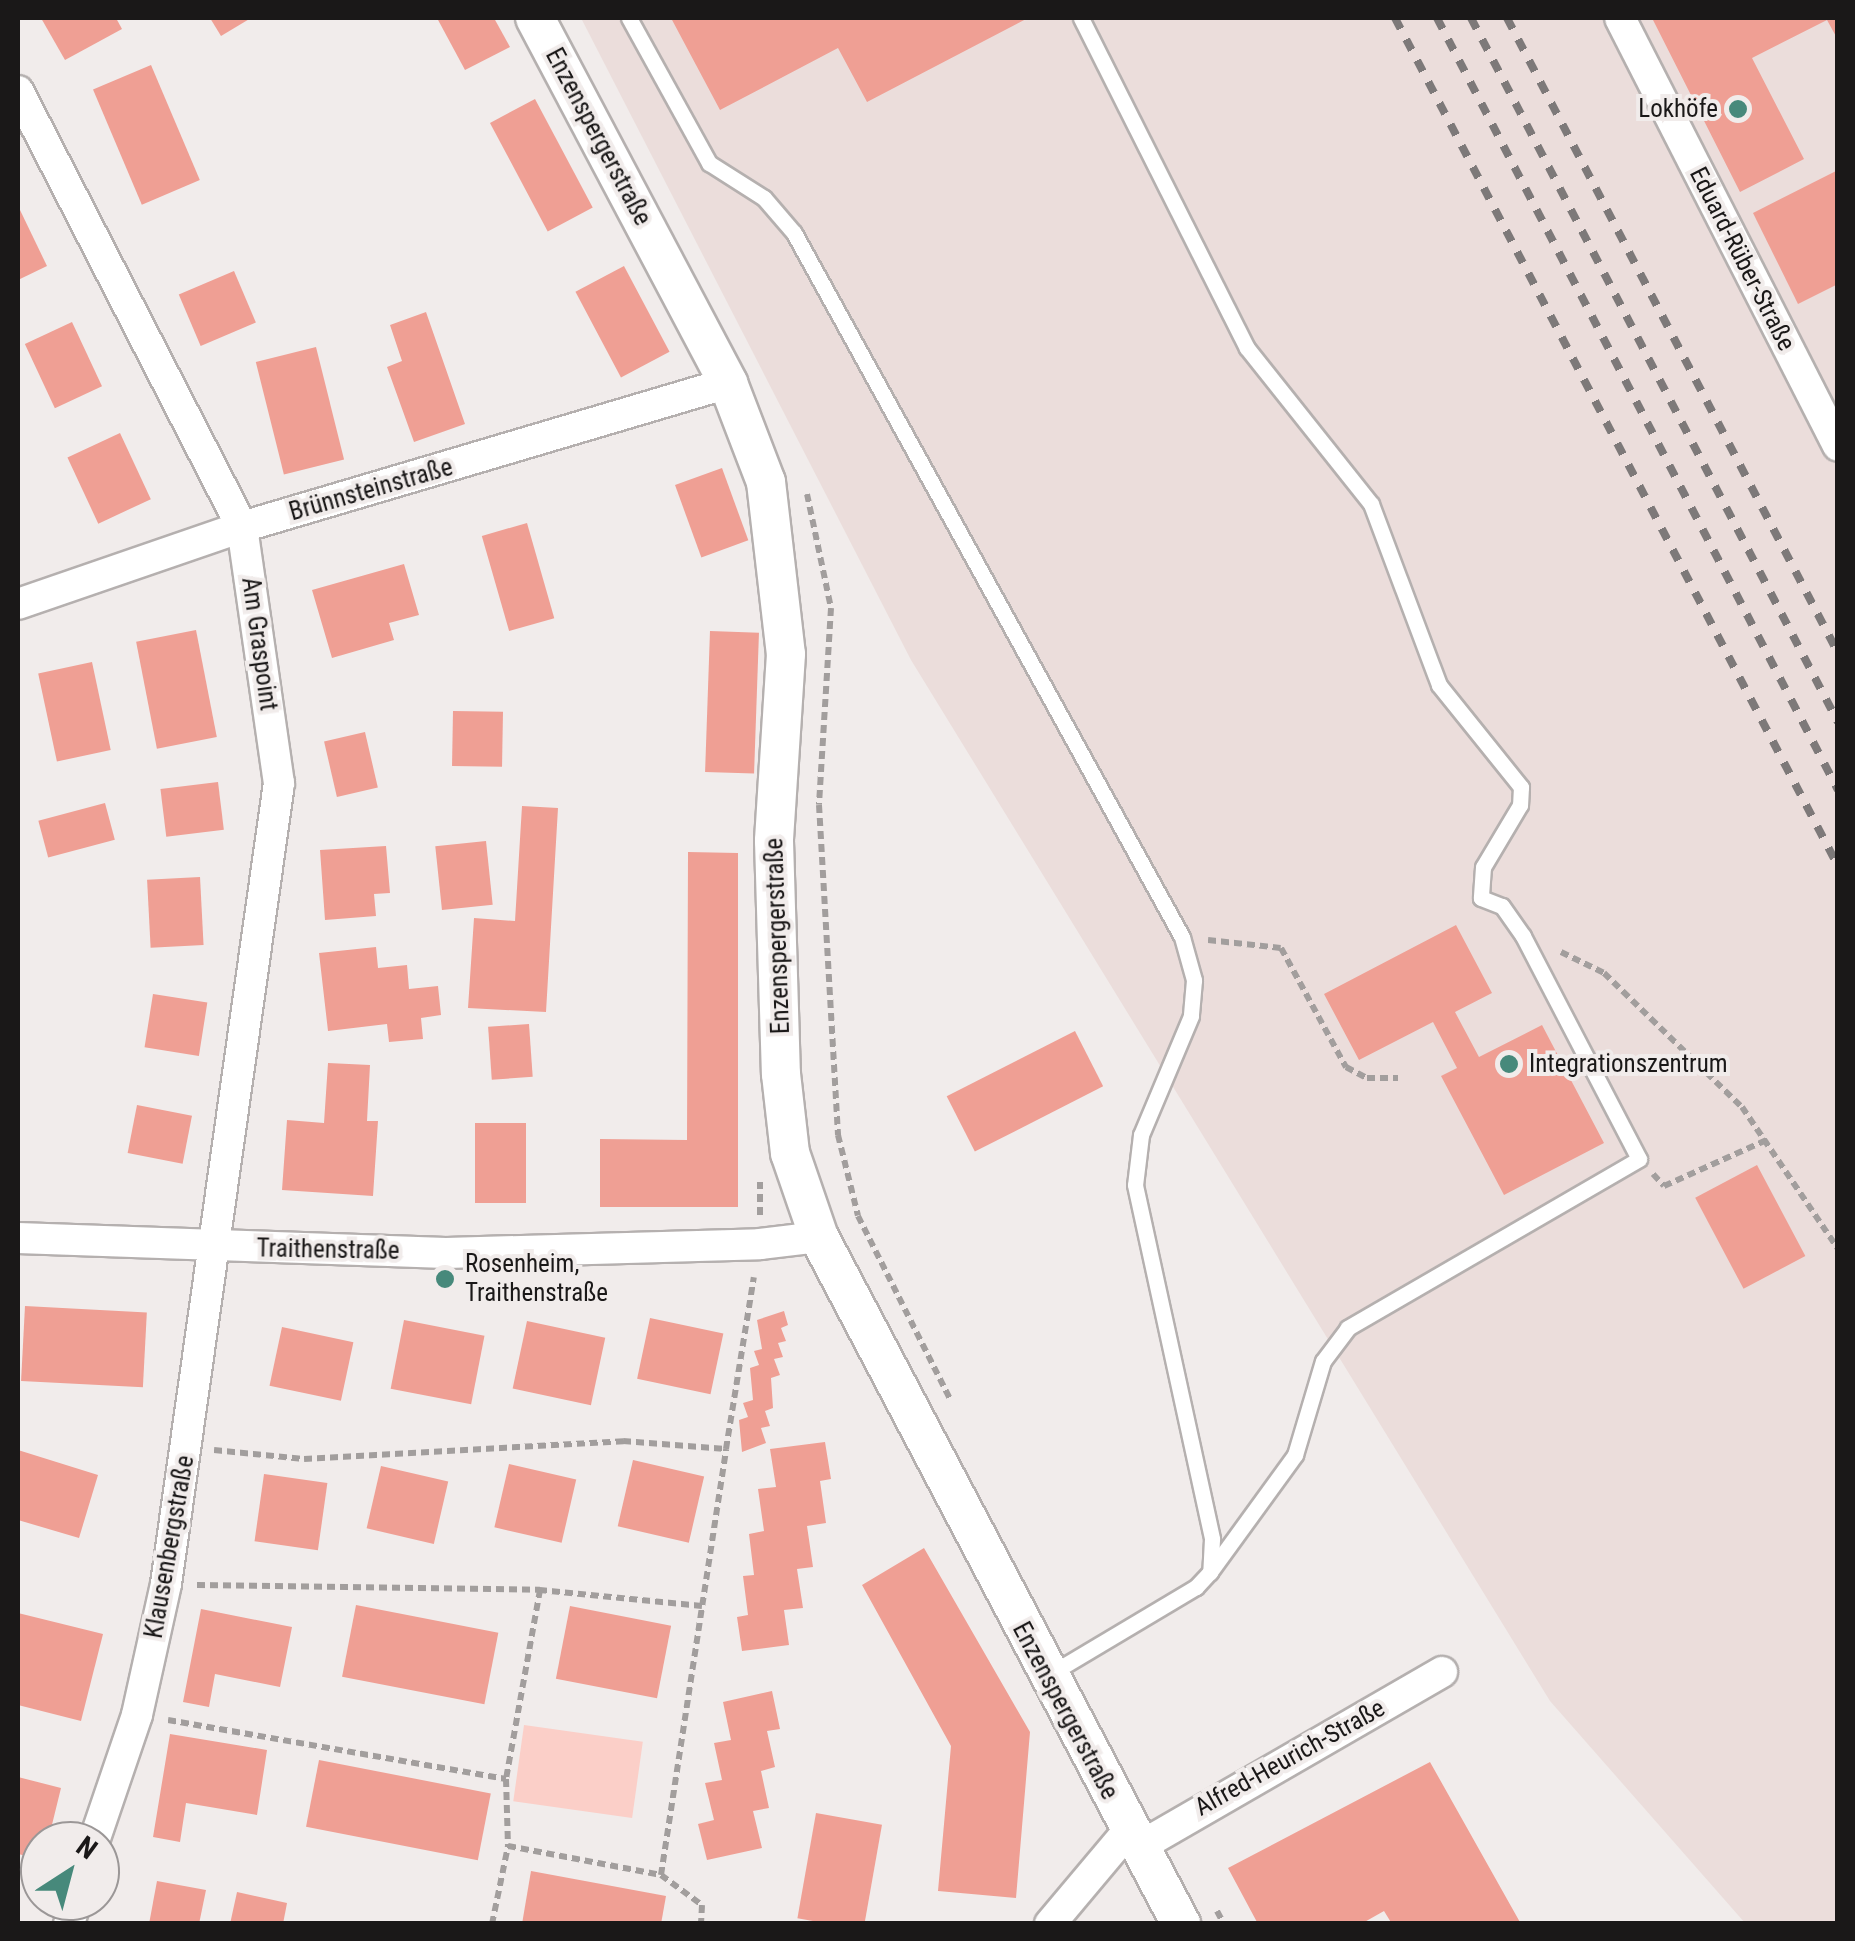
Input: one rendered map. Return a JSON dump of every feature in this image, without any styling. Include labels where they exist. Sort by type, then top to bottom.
[{"type":"street","name":"Enzenspergerstraße","points":[[535,18],[728,383],[766,482],[781,572],[786,654],[774,841],[781,1074],[790,1153],[818,1236],[1046,1676],[1181,1924]]},
{"type":"street","name":"Eduard-Rüber-Straße","points":[[1620,18],[1838,446]]},
{"type":"street","name":"Am Graspoint","points":[[18,92],[242,527],[279,783],[216,1247]]},
{"type":"street","name":"Brünnsteinstraße","points":[[18,604],[242,527],[728,383]]},
{"type":"street","name":"Traithenstraße","points":[[18,1238],[446,1252],[760,1244],[818,1236]]},
{"type":"street","name":"Klausenbergstraße","points":[[101,1821],[137,1715],[166,1584],[216,1247]]},
{"type":"street","name":"Alfred-Heurich-Straße","points":[[1050,1924],[1134,1839],[1442,1672]]},
{"type":"lane","points":[[629,18],[708,164],[764,198],[794,232],[1182,937],[1194,980],[1191,1016],[1142,1135],[1134,1184],[1212,1539],[1210,1572]]},
{"type":"lane","points":[[1046,1676],[1196,1588],[1210,1572],[1295,1454],[1322,1361],[1348,1328],[1639,1160],[1523,936],[1502,906],[1481,898],[1483,867],[1520,805],[1520,786],[1440,686],[1371,504],[1247,348],[1081,18]]},
{"type":"path","points":[[804,483],[830,608],[819,805],[838,1135],[858,1216],[956,1410]]},
{"type":"path","points":[[1523,936],[1604,973],[1742,1107],[1838,1249]]},
{"type":"path","points":[[1182,937],[1280,948],[1346,1067],[1367,1078],[1398,1078]]},
{"type":"path","points":[[1639,1160],[1664,1186],[1767,1140]]},
{"type":"path","points":[[661,1874],[760,1244],[760,1176]]},
{"type":"path","points":[[188,1448],[304,1459],[623,1441],[726,1449]]},
{"type":"path","points":[[166,1584],[540,1590],[702,1606]]},
{"type":"path","points":[[492,1924],[508,1846],[506,1779],[540,1590]]},
{"type":"path","points":[[137,1715],[506,1779]]},
{"type":"path","points":[[508,1846],[661,1874],[702,1905],[701,1924]]},
{"type":"shaded area","points":[[581,18],[1837,18],[1837,1923],[1745,1923],[1550,1701],[911,660]]},
{"type":"shaded area","points":[[524,1725],[643,1742],[632,1818],[513,1801]]},
{"type":"building","points":[[41,18],[116,18],[122,29],[65,60]]},
{"type":"building","points":[[210,18],[251,18],[221,36]]},
{"type":"building","points":[[437,18],[494,18],[510,47],[465,70]]},
{"type":"building","points":[[671,18],[1028,18],[867,102],[838,48],[720,110]]},
{"type":"building","name":"Lokhöfe","points":[[1652,18],[1838,18],[1838,40],[1827,20],[1752,58],[1804,159],[1740,192]]},
{"type":"building","points":[[151,65],[200,180],[142,205],[93,90]]},
{"type":"building","points":[[535,99],[593,208],[548,232],[490,123]]},
{"type":"building","points":[[1838,170],[1838,284],[1798,304],[1753,213]]},
{"type":"building","points":[[18,211],[47,266],[18,280]]},
{"type":"building","points":[[624,266],[670,352],[621,377],[575,292]]},
{"type":"building","points":[[234,271],[256,323],[201,346],[179,294]]},
{"type":"building","points":[[426,312],[465,424],[414,442],[387,367],[402,361],[390,325]]},
{"type":"building","points":[[72,322],[102,386],[55,408],[25,344]]},
{"type":"building","points":[[316,347],[344,460],[284,475],[256,362]]},
{"type":"building","points":[[120,433],[151,499],[98,524],[67,458]]},
{"type":"building","points":[[722,468],[748,540],[701,557],[675,485]]},
{"type":"building","points":[[527,523],[554,618],[509,631],[482,536]]},
{"type":"building","points":[[404,564],[419,615],[389,623],[394,640],[332,658],[312,590]]},
{"type":"building","points":[[196,630],[217,737],[157,749],[136,642]]},
{"type":"building","points":[[710,631],[759,633],[754,774],[705,772]]},
{"type":"building","points":[[92,662],[111,750],[57,761],[38,673]]},
{"type":"building","points":[[453,711],[503,712],[502,767],[452,766]]},
{"type":"building","points":[[365,732],[378,788],[337,797],[324,741]]},
{"type":"building","points":[[218,782],[224,830],[166,837],[160,789]]},
{"type":"building","points":[[105,803],[115,840],[48,858],[38,821]]},
{"type":"building","points":[[522,806],[558,808],[546,1012],[468,1008],[474,918],[515,921]]},
{"type":"building","points":[[486,841],[493,905],[442,910],[435,846]]},
{"type":"building","points":[[386,846],[390,893],[374,894],[376,916],[325,920],[320,850]]},
{"type":"building","points":[[688,852],[738,853],[738,1207],[600,1207],[600,1139],[687,1140]]},
{"type":"building","points":[[200,877],[204,945],[151,948],[147,880]]},
{"type":"building","name":"Integrationszentrum","points":[[1456,925],[1492,993],[1455,1012],[1479,1057],[1542,1025],[1604,1143],[1504,1195],[1441,1076],[1457,1068],[1433,1022],[1359,1060],[1324,994]]},
{"type":"building","points":[[376,947],[378,968],[407,965],[409,989],[438,986],[441,1015],[421,1018],[423,1039],[389,1042],[387,1024],[328,1031],[319,953]]},
{"type":"building","points":[[153,994],[207,1003],[199,1056],[145,1047]]},
{"type":"building","points":[[529,1024],[533,1077],[492,1080],[488,1027]]},
{"type":"building","points":[[1075,1031],[1103,1086],[975,1152],[947,1096]]},
{"type":"building","points":[[328,1063],[370,1065],[367,1121],[378,1121],[373,1196],[282,1190],[287,1120],[324,1123]]},
{"type":"building","points":[[137,1105],[192,1116],[183,1164],[128,1153]]},
{"type":"building","points":[[475,1123],[526,1123],[526,1203],[475,1203]]},
{"type":"building","points":[[1757,1165],[1805,1256],[1744,1289],[1695,1198]]},
{"type":"building","points":[[25,1306],[147,1312],[143,1387],[21,1381]]},
{"type":"building","points":[[784,1311],[788,1325],[781,1328],[786,1341],[778,1343],[783,1357],[774,1359],[780,1375],[771,1378],[773,1408],[765,1411],[770,1426],[761,1428],[766,1443],[742,1452],[739,1420],[748,1417],[743,1403],[753,1400],[750,1368],[759,1365],[754,1351],[762,1349],[757,1320]]},
{"type":"building","points":[[650,1318],[723,1334],[710,1394],[637,1379]]},
{"type":"building","points":[[404,1320],[484,1336],[471,1404],[391,1389]]},
{"type":"building","points":[[527,1321],[605,1338],[591,1405],[513,1388]]},
{"type":"building","points":[[282,1327],[353,1342],[341,1401],[270,1386]]},
{"type":"building","points":[[825,1442],[831,1479],[820,1481],[826,1523],[807,1526],[813,1567],[797,1569],[803,1608],[784,1610],[789,1645],[742,1651],[737,1617],[748,1615],[743,1576],[754,1575],[749,1534],[764,1531],[758,1489],[776,1487],[770,1449]]},
{"type":"building","points":[[18,1450],[98,1475],[79,1538],[18,1520]]},
{"type":"building","points":[[633,1460],[704,1476],[689,1543],[618,1526]]},
{"type":"building","points":[[509,1464],[576,1480],[562,1543],[494,1527]]},
{"type":"building","points":[[381,1466],[448,1482],[434,1544],[367,1528]]},
{"type":"building","points":[[264,1474],[327,1483],[318,1550],[255,1541]]},
{"type":"building","points":[[924,1548],[1030,1732],[1016,1898],[938,1891],[951,1746],[862,1585]]},
{"type":"building","points":[[356,1605],[498,1633],[484,1704],[342,1677]]},
{"type":"building","points":[[570,1606],[671,1626],[657,1698],[556,1679]]},
{"type":"building","points":[[201,1609],[292,1627],[280,1687],[215,1674],[209,1707],[183,1702]]},
{"type":"building","points":[[18,1613],[103,1634],[81,1721],[18,1705]]},
{"type":"building","points":[[772,1691],[780,1729],[767,1731],[775,1767],[761,1771],[769,1808],[753,1811],[762,1848],[707,1860],[698,1824],[714,1820],[705,1783],[722,1780],[714,1743],[731,1740],[723,1702]]},
{"type":"building","points":[[170,1734],[267,1750],[257,1815],[186,1803],[180,1842],[153,1837]]},
{"type":"building","points":[[319,1760],[491,1793],[478,1860],[306,1827]]},
{"type":"building","points":[[1430,1762],[1521,1924],[1392,1924],[1384,1911],[1361,1924],[1258,1924],[1228,1868]]},
{"type":"building","points":[[18,1777],[61,1788],[53,1821],[20,1821],[18,1854]]},
{"type":"building","points":[[816,1813],[882,1825],[864,1924],[797,1918]]},
{"type":"building","points":[[531,1871],[666,1896],[661,1924],[522,1924]]},
{"type":"building","points":[[157,1881],[206,1890],[199,1924],[149,1924]]},
{"type":"building","points":[[237,1892],[287,1903],[283,1924],[230,1924]]},
{"type":"railway","points":[[1395,18],[1838,866]]},
{"type":"railway","points":[[1437,18],[1838,790]]},
{"type":"railway","points":[[1471,18],[1838,722]]},
{"type":"railway","points":[[1507,18],[1838,653]]},
{"type":"place","name":"Lokhöfe","points":[[1738,109]]},
{"type":"place","name":"Integrationszentrum","points":[[1509,1064]]},
{"type":"place","name":"Rosenheim, Traithenstraße","points":[[445,1279]]}]
